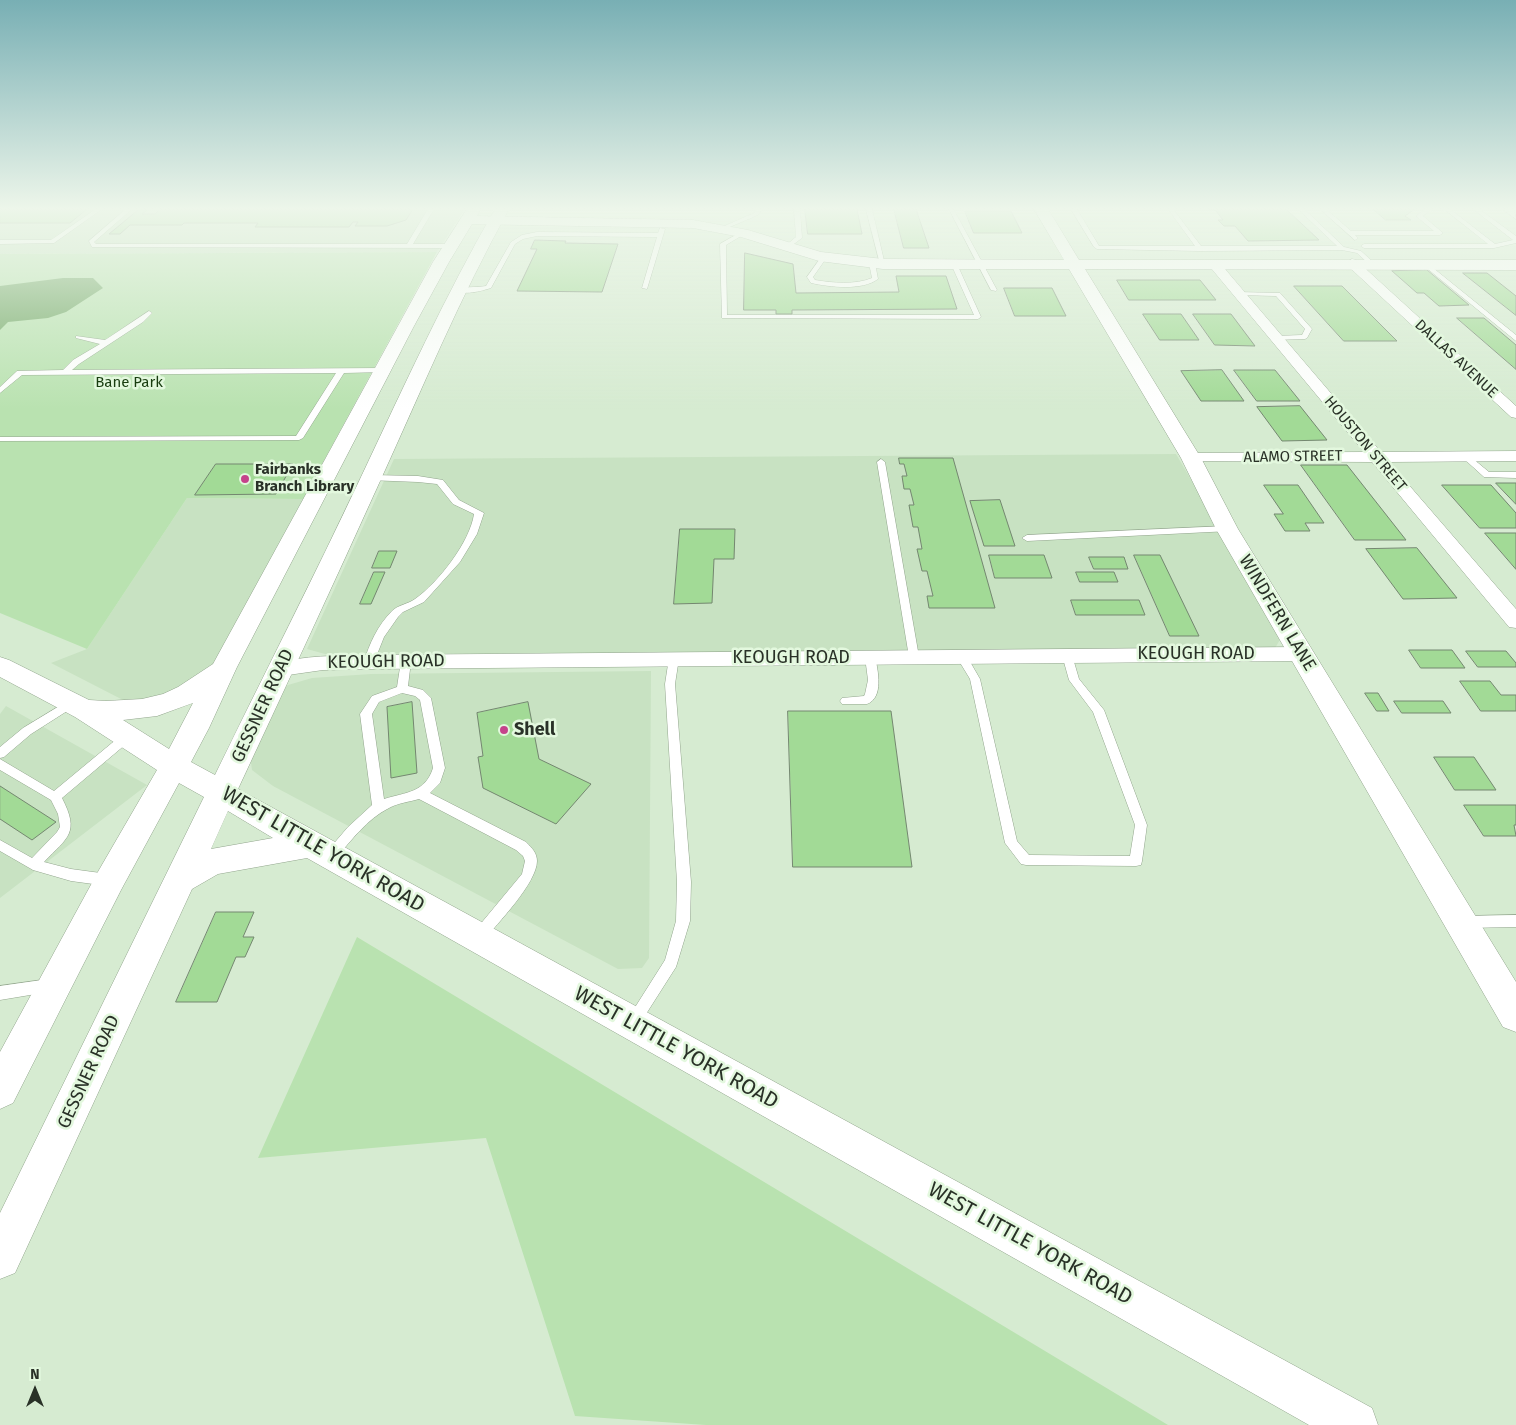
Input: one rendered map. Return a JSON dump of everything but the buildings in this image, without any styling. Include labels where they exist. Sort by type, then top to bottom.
[{"type":"main road","name":"GESSNER ROAD","points":[[0,1258],[281,669],[348,479],[383,370],[434,276]]},
{"type":"main road","name":"GESSNER ROAD","points":[[0,1090],[110,880],[196,728],[224,667],[348,479],[440,326],[465,276]]},
{"type":"main road","name":"WINDFERN LANE","points":[[1081,276],[1191,458],[1227,529],[1516,1015]]},
{"type":"main road","points":[[406,326],[440,326]]},
{"type":"main road","points":[[78,707],[144,710],[169,704],[182,699],[202,687],[224,667]]},
{"type":"main road","name":"WEST LITTLE YORK ROAD","points":[[3,672],[78,707],[128,736],[175,767],[1355,1425]]},
{"type":"main road","points":[[180,880],[210,862],[224,858],[321,849]]},
{"type":"street","name":"HOUSTON STREET","points":[[1224,276],[1516,622]]},
{"type":"street","name":"DALLAS AVENUE","points":[[1373,276],[1516,414]]},
{"type":"street","name":"ALAMO STREET","points":[[1191,458],[1516,456]]},
{"type":"street","name":"KEOUGH ROAD","points":[[281,669],[323,663],[406,661],[1301,654]]},
{"type":"lane","points":[[458,290],[477,290],[489,287],[495,276]]},
{"type":"lane","points":[[645,288],[649,276]]},
{"type":"lane","points":[[723,276],[724,317],[978,317],[959,276]]},
{"type":"lane","points":[[811,276],[813,282],[863,283],[872,281],[875,276]]},
{"type":"lane","points":[[985,276],[994,290]]},
{"type":"lane","points":[[1438,276],[1516,339]]},
{"type":"lane","points":[[1238,293],[1278,294],[1309,329],[1305,337],[1276,338]]},
{"type":"lane","points":[[66,372],[76,362],[141,321],[149,313]]},
{"type":"lane","points":[[78,337],[107,343]]},
{"type":"lane","points":[[0,391],[20,373],[383,370]]},
{"type":"lane","points":[[0,439],[299,438],[341,371]]},
{"type":"lane","points":[[1466,456],[1487,475],[1516,475]]},
{"type":"lane","points":[[882,462],[914,657]]},
{"type":"lane","points":[[348,479],[418,479],[440,482],[456,502],[479,513],[479,522],[453,565],[420,600],[395,613],[376,641],[369,662]]},
{"type":"lane","points":[[1027,538],[1227,529]]},
{"type":"lane","points":[[961,656],[975,679],[1011,843],[1026,860],[1136,861],[1142,825],[1098,710],[1074,680],[1066,655]]},
{"type":"lane","points":[[846,701],[867,700],[871,697],[870,657]]},
{"type":"lane","points":[[632,1023],[671,962],[683,921],[684,882],[670,684],[674,658]]},
{"type":"lane","points":[[402,689],[406,661]]},
{"type":"lane","points":[[321,849],[378,808],[421,794],[431,788],[437,777],[439,768],[425,698],[419,694],[402,689],[370,702],[366,714],[378,808]]},
{"type":"lane","points":[[0,754],[27,731],[78,707]]},
{"type":"lane","points":[[55,798],[128,736]]},
{"type":"lane","points":[[0,764],[55,798],[64,814],[66,827],[61,836],[33,865]]},
{"type":"lane","points":[[421,794],[521,846],[529,853],[531,861],[528,876],[478,937]]},
{"type":"lane","points":[[0,845],[33,865],[71,875],[110,880]]},
{"type":"lane","points":[[1461,922],[1516,921]]},
{"type":"lane","points":[[0,993],[55,985]]},
{"type":"shaded area","points":[[63,278],[93,278],[103,288],[66,312],[48,318],[8,322],[0,330],[0,286]]},
{"type":"shaded area","points":[[1176,454],[1282,636],[1274,650],[325,654],[307,649],[394,459]]},
{"type":"shaded area","points":[[187,498],[303,499],[208,676],[172,699],[125,701],[51,663],[87,649]]},
{"type":"shaded area","points":[[651,671],[649,958],[642,968],[618,969],[273,786],[252,770],[250,755],[275,696],[288,685],[312,678],[371,674]]},
{"type":"shaded area","points":[[6,706],[147,785],[0,898],[0,714]]},
{"type":"green space","name":"Bane Park","points":[[0,276],[424,276],[303,499],[187,498],[87,649],[0,613]]},
{"type":"green space","points":[[357,937],[1168,1425],[706,1425],[575,1416],[486,1138],[258,1158]]},
{"type":"place","name":"Fairbanks Branch Library","points":[[245,479]]},
{"type":"place","name":"Shell","points":[[504,730]]}]
